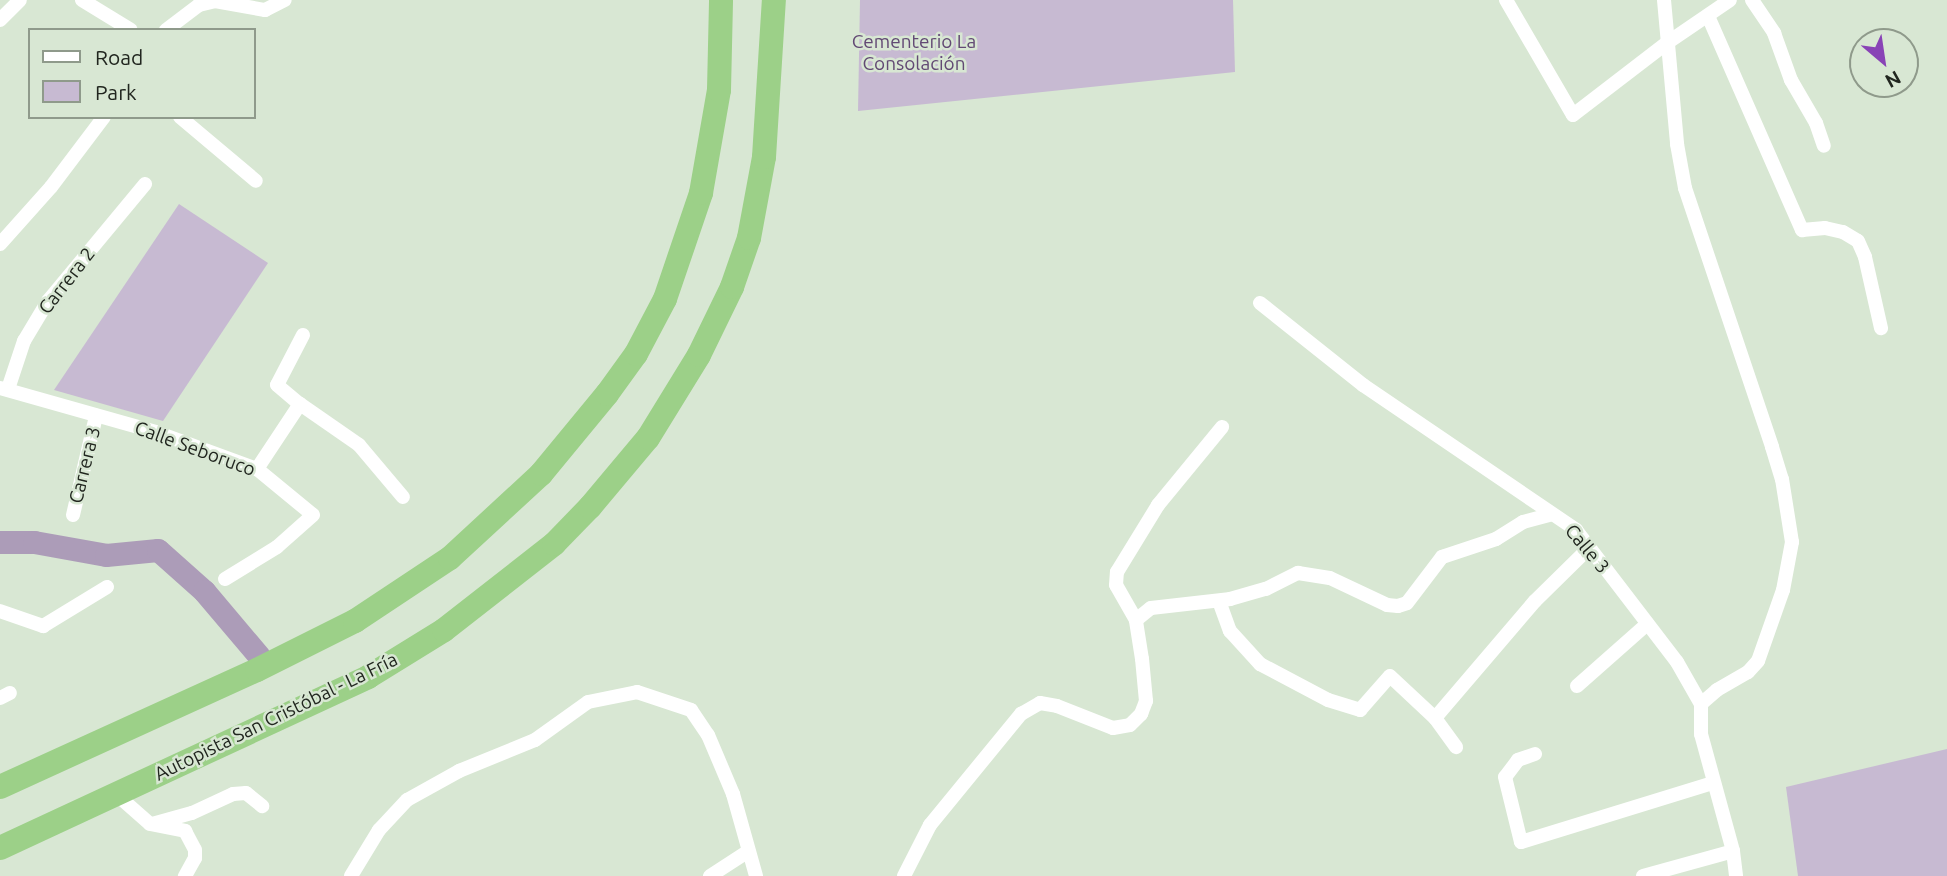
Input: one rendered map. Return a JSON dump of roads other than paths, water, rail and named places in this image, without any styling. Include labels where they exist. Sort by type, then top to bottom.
[{"type":"highway","points":[[0,787],[257,670],[355,621],[450,558],[541,474],[636,354],[665,299],[701,193],[719,90],[721,0]]},
{"type":"highway","name":"Autopista San Cristóbal - La Fría","points":[[0,848],[368,677],[444,630],[554,544],[620,472],[648,438],[699,355],[733,287],[749,238],[769,117],[775,0]]},
{"type":"street","points":[[0,20],[20,0]]},
{"type":"street","points":[[82,0],[128,28]]},
{"type":"street","points":[[169,28],[199,5],[215,1],[265,10],[285,0]]},
{"type":"street","points":[[1506,0],[1573,116],[1667,43],[1730,0]]},
{"type":"street","points":[[1664,0],[1679,162],[1685,188],[1782,479],[1793,542],[1783,590],[1758,661],[1748,672],[1717,690],[1701,704]]},
{"type":"street","points":[[1752,0],[1774,33],[1791,80],[1816,123],[1824,146]]},
{"type":"street","points":[[1708,16],[1802,230],[1825,228],[1843,232],[1858,241],[1865,257],[1881,328]]},
{"type":"street","points":[[0,244],[51,187],[102,119]]},
{"type":"street","points":[[182,119],[256,181]]},
{"type":"street","name":"Carrera 2","points":[[4,389],[24,341],[48,301],[145,184]]},
{"type":"street","name":"Calle 3","points":[[1260,303],[1363,385],[1576,530],[1677,662],[1701,704],[1701,734],[1733,851],[1736,876]]},
{"type":"street","points":[[303,335],[278,385],[300,404],[359,445],[403,497]]},
{"type":"street","name":"Calle Seboruco","points":[[4,389],[156,432],[257,469],[313,515],[277,547],[225,579]]},
{"type":"street","points":[[257,469],[300,404]]},
{"type":"street","name":"Carrera 3","points":[[73,515],[96,416]]},
{"type":"street","points":[[904,876],[930,825],[1021,713],[1040,703],[1057,706],[1112,728],[1130,725],[1141,714],[1146,701],[1136,620],[1116,585],[1117,572],[1158,505],[1222,427]]},
{"type":"street","points":[[1136,620],[1159,606],[1219,601],[1266,589],[1298,573],[1330,578],[1387,605],[1398,606],[1407,603],[1441,556],[1496,539],[1523,522],[1552,514]]},
{"type":"street","points":[[1435,718],[1535,601],[1589,548]]},
{"type":"street","points":[[0,611],[43,626],[107,587]]},
{"type":"street","points":[[1219,601],[1230,631],[1260,664],[1328,700],[1360,710],[1390,676],[1435,718],[1456,747]]},
{"type":"street","points":[[1577,685],[1647,624]]},
{"type":"street","points":[[351,876],[380,830],[407,800],[459,771],[536,740],[588,702],[637,692],[691,710],[720,759],[733,794],[747,852],[756,876]]},
{"type":"street","points":[[1535,754],[1518,760],[1505,777],[1521,842],[1713,783]]},
{"type":"street","points":[[150,824],[192,813],[233,794],[246,793],[262,806]]},
{"type":"street","points":[[116,794],[150,824],[185,831],[194,843],[195,858],[185,876]]},
{"type":"street","points":[[1643,876],[1733,851]]},
{"type":"street","points":[[710,876],[747,852]]},
{"type":"waterway","points":[[0,542],[34,542],[106,555],[158,550],[204,591],[259,656]]},
{"type":"park label","name":"Cementerio La Consolación","points":[[914,53]]}]
